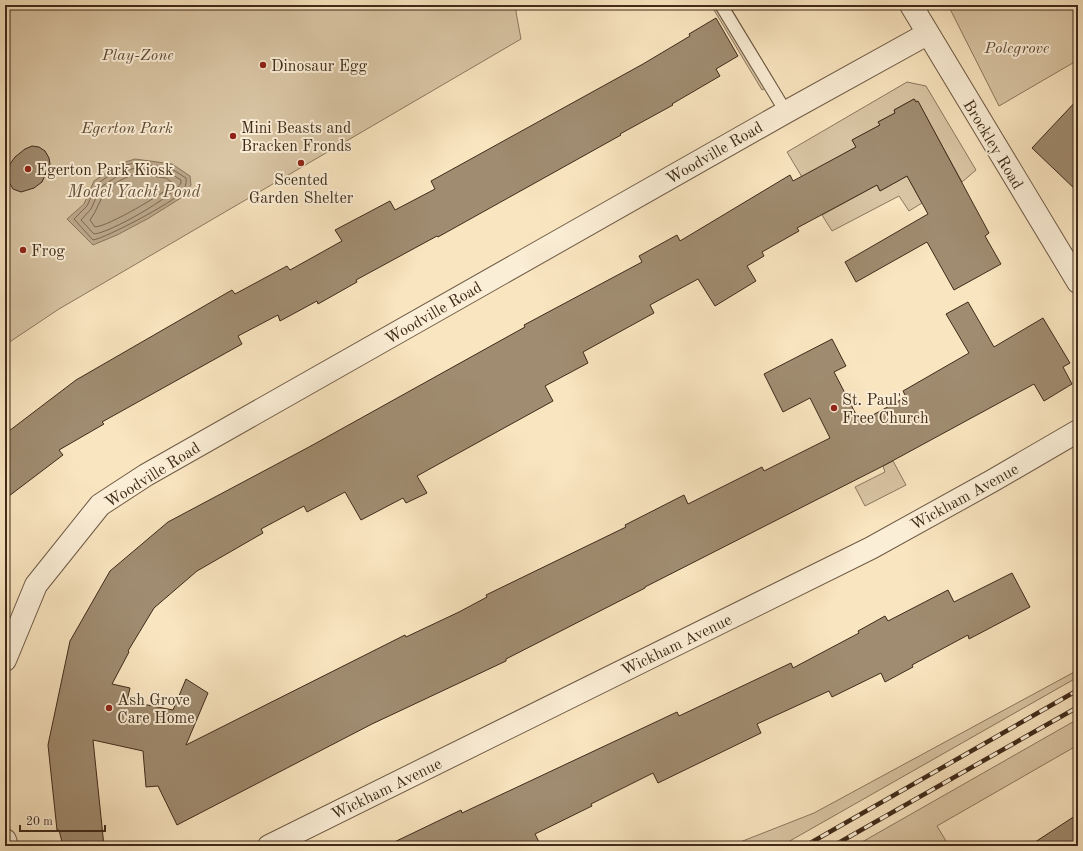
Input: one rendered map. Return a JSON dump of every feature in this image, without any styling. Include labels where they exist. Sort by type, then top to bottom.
[{"type":"street","name":"Brockley Road","points":[[911,5],[1078,282]]},
{"type":"street","name":"Woodville Road","points":[[5,660],[36,585],[100,505],[146,475],[786,112],[928,34]]},
{"type":"street","name":"Wickham Avenue","points":[[269,846],[864,551],[992,481],[1078,431]]},
{"type":"street","points":[[5,840],[7,846]]},
{"type":"lane","points":[[720,5],[786,112]]},
{"type":"green space","name":"Egerton Park","points":[[5,5],[517,5],[516,12],[521,39],[59,309],[5,345]]},
{"type":"green space","points":[[711,5],[729,5],[776,83],[762,90]]},
{"type":"green space","name":"Polegrove","points":[[948,5],[1078,5],[1078,60],[999,106]]},
{"type":"green space","points":[[907,82],[926,86],[976,170],[962,182],[918,102],[914,99],[894,110],[895,113],[878,122],[880,125],[852,140],[856,147],[802,177],[787,152]]},
{"type":"green space","points":[[907,176],[922,203],[909,211],[899,196],[832,231],[822,215],[877,185],[880,191]]},
{"type":"green space","points":[[893,461],[906,485],[865,506],[855,487],[885,472],[883,466]]},
{"type":"green space","points":[[1078,670],[1078,677],[781,846],[730,846],[814,813]]},
{"type":"green space","points":[[1078,719],[1078,745],[937,826],[949,846],[855,846]]},
{"type":"water","name":"Model Yacht Pond","points":[[135,159],[172,164],[190,176],[191,185],[184,196],[149,218],[117,235],[93,245],[67,219],[84,204],[94,181],[122,163]]},
{"type":"building","points":[[716,18],[738,56],[716,69],[720,76],[672,104],[673,105],[620,134],[621,135],[438,237],[437,236],[356,280],[357,282],[318,304],[317,301],[280,321],[278,315],[238,336],[242,344],[102,422],[104,424],[59,450],[63,455],[5,499],[5,434],[76,380],[232,290],[235,294],[287,266],[290,270],[342,241],[335,230],[390,201],[395,210],[435,189],[431,181],[643,64],[690,36],[689,34]]},
{"type":"building","points":[[914,99],[916,102],[918,101],[989,233],[985,236],[1001,264],[954,290],[927,242],[856,282],[845,262],[928,214],[907,176],[880,191],[877,185],[797,228],[799,231],[762,252],[764,256],[747,266],[756,281],[715,306],[698,279],[650,305],[654,313],[583,352],[588,363],[545,386],[553,401],[417,476],[427,493],[406,503],[403,498],[361,520],[345,492],[307,512],[304,506],[261,529],[263,533],[197,571],[154,608],[128,651],[129,652],[112,684],[130,688],[127,701],[173,710],[186,679],[208,693],[186,745],[405,635],[406,637],[459,612],[487,597],[486,595],[626,527],[625,525],[684,495],[688,504],[762,467],[764,471],[830,438],[810,398],[783,412],[764,374],[832,339],[846,366],[834,372],[860,422],[906,397],[903,391],[969,353],[946,314],[968,302],[994,347],[1043,318],[1070,363],[1063,367],[1072,384],[1044,401],[1034,384],[883,466],[645,587],[506,659],[506,661],[372,724],[177,825],[158,786],[146,787],[143,751],[93,740],[104,846],[63,846],[59,830],[57,830],[48,745],[70,641],[110,571],[168,522],[309,447],[525,327],[524,325],[642,262],[639,256],[677,235],[680,241],[790,175],[793,181],[856,147],[852,140],[880,125],[878,122],[895,113],[894,110]]},
{"type":"building","points":[[1078,99],[1078,192],[1032,148]]},
{"type":"building","name":"Egerton Park Kiosk","points":[[32,146],[39,147],[45,151],[49,158],[50,164],[42,182],[34,188],[21,192],[13,189],[9,182],[8,173],[10,164],[15,157],[25,149]]},
{"type":"building","points":[[1012,573],[1030,607],[969,639],[968,635],[912,665],[913,667],[885,682],[881,673],[832,697],[829,691],[757,724],[761,733],[658,783],[653,773],[591,804],[592,806],[535,834],[541,846],[386,846],[461,810],[462,813],[677,712],[679,716],[791,663],[793,668],[859,633],[858,631],[885,616],[888,621],[948,590],[954,602]]},
{"type":"building","points":[[1078,814],[1078,846],[1029,846]]},
{"type":"railway","points":[[805,846],[1078,690]]},
{"type":"railway","points":[[833,846],[1078,707]]},
{"type":"place","name":"Dinosaur Egg","points":[[263,65]]},
{"type":"place","name":"Mini Beasts and Bracken Fronds","points":[[233,136]]},
{"type":"place","name":"Scented Garden Shelter","points":[[301,163]]},
{"type":"place","name":"Egerton Park Kiosk","points":[[28,169]]},
{"type":"place","name":"Frog","points":[[23,250]]},
{"type":"place","name":"St. Paul's Free Church","points":[[834,408]]},
{"type":"place","name":"Ash Grove Care Home","points":[[109,708]]},
{"type":"park label","name":"Play-Zone","points":[[138,54]]}]
